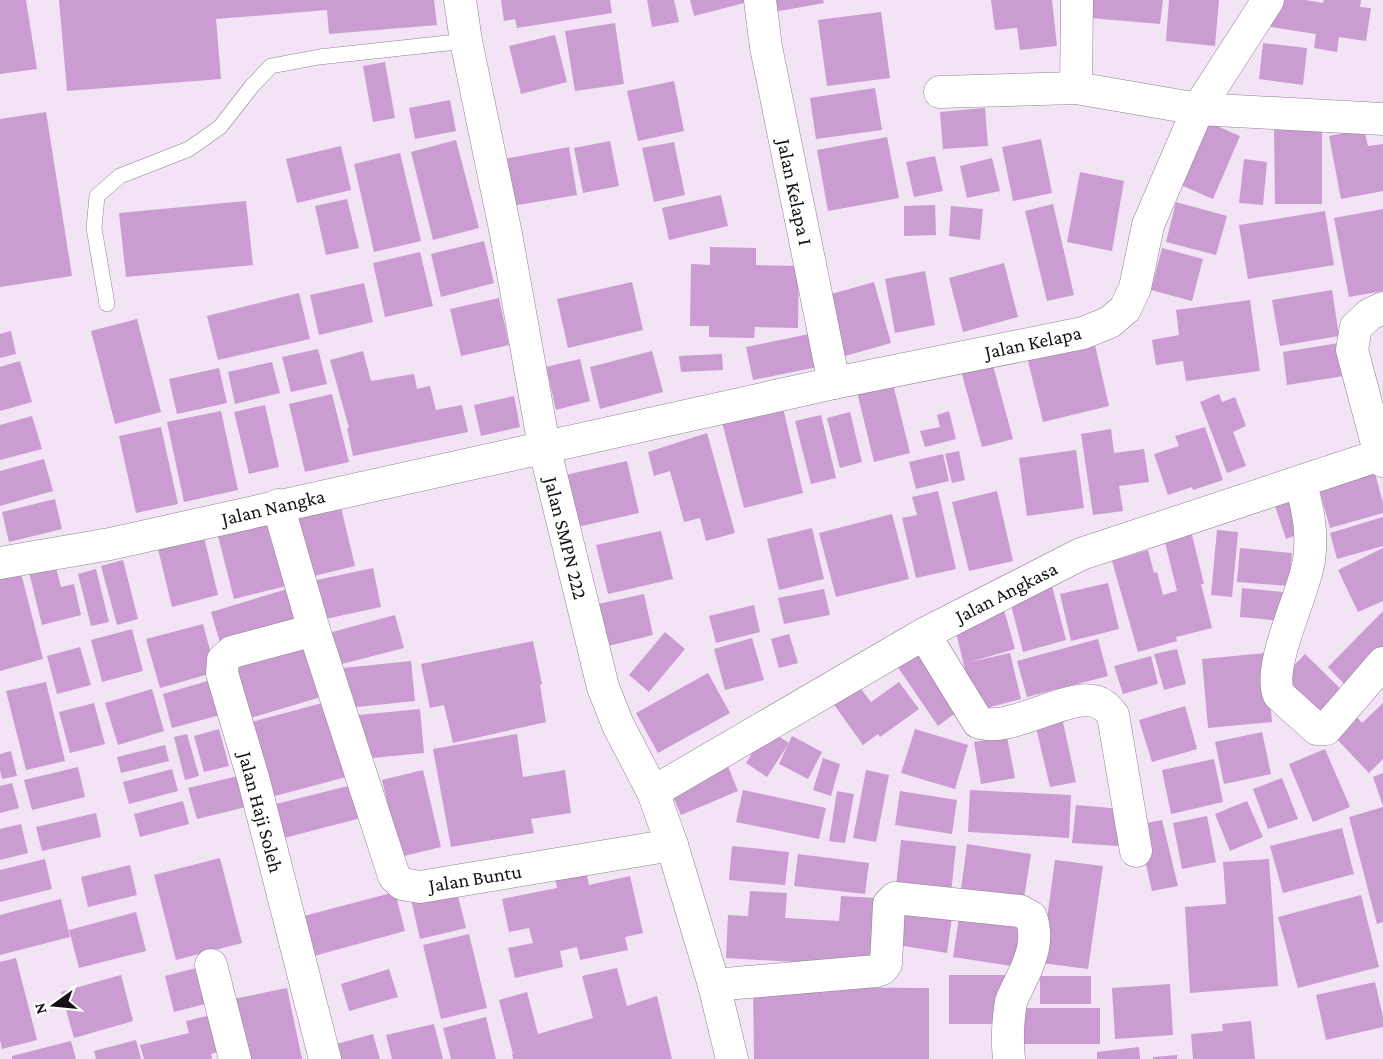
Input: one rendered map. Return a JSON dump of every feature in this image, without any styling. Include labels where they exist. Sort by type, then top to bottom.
[{"type":"street","name":"Jalan SMPN 222","points":[[460,0],[466,41],[506,234],[544,446],[603,687],[618,725],[652,792],[672,845],[714,985],[732,1059]]},
{"type":"street","name":"Jalan Kelapa I","points":[[760,0],[766,46],[834,383]]},
{"type":"street","points":[[1076,88],[1077,0]]},
{"type":"street","name":"Jalan Kelapa","points":[[544,446],[834,383],[1083,333],[1110,321],[1125,309],[1135,288],[1148,225],[1198,109],[1268,0]]},
{"type":"street","points":[[940,92],[1076,88],[1198,109],[1383,119]]},
{"type":"street","points":[[1382,458],[1352,350],[1356,327],[1370,314],[1383,308]]},
{"type":"street","name":"Jalan Nangka","points":[[1,557],[110,544],[544,446]]},
{"type":"street","name":"Jalan Angkasa","points":[[652,792],[924,634],[1081,554],[1300,482],[1382,458]]},
{"type":"street","points":[[1300,482],[1309,511],[1309,561],[1285,637],[1276,680],[1279,695],[1317,729],[1326,729],[1383,663]]},
{"type":"street","name":"Jalan Buntu","points":[[279,505],[314,630],[394,876],[402,884],[420,887],[672,845]]},
{"type":"street","name":"Jalan Haji Soleh","points":[[314,630],[232,652],[223,660],[222,673],[255,781],[325,1059]]},
{"type":"street","points":[[924,634],[978,722],[988,726],[1003,724],[1084,699],[1102,704],[1113,715],[1136,851]]},
{"type":"street","points":[[714,985],[882,969],[886,964],[889,904],[895,898],[1020,912],[1031,917],[1035,928],[1035,941],[1026,971],[1012,1000],[1009,1059]]},
{"type":"street","points":[[211,965],[235,1059]]},
{"type":"lane","points":[[107,304],[94,228],[97,196],[120,176],[189,149],[220,126],[271,66],[319,57],[466,41]]},
{"type":"building","points":[[0,0],[26,0],[37,69],[0,74]]},
{"type":"building","points":[[59,0],[434,0],[437,25],[329,34],[327,10],[216,19],[221,79],[67,91]]},
{"type":"building","points":[[501,0],[610,0],[612,13],[517,28],[515,19],[504,21]]},
{"type":"building","points":[[647,0],[674,0],[679,22],[652,27]]},
{"type":"building","points":[[690,0],[752,0],[752,1],[694,16]]},
{"type":"building","points":[[772,0],[823,0],[824,3],[774,12]]},
{"type":"building","points":[[991,0],[1052,0],[1057,46],[1020,50],[1017,28],[995,30]]},
{"type":"building","points":[[1080,0],[1163,0],[1160,24],[1079,17]]},
{"type":"building","points":[[1169,0],[1219,0],[1215,46],[1166,41]]},
{"type":"building","points":[[1275,0],[1305,0],[1323,3],[1324,0],[1361,0],[1360,7],[1371,8],[1366,41],[1339,37],[1337,52],[1314,48],[1316,34],[1271,27]]},
{"type":"building","points":[[881,12],[890,78],[827,86],[818,20]]},
{"type":"building","points":[[615,23],[624,84],[575,91],[565,31]]},
{"type":"building","points":[[555,35],[567,82],[521,94],[509,46]]},
{"type":"building","points":[[1263,43],[1307,48],[1303,85],[1259,79]]},
{"type":"building","points":[[385,62],[395,118],[373,122],[363,66]]},
{"type":"building","points":[[674,81],[684,131],[638,141],[627,91]]},
{"type":"building","points":[[875,88],[882,130],[816,139],[810,98]]},
{"type":"building","points":[[450,100],[456,131],[415,139],[409,108]]},
{"type":"building","points":[[985,108],[988,146],[943,149],[940,112]]},
{"type":"building","points":[[46,112],[72,276],[0,287],[0,119]]},
{"type":"building","points":[[1203,120],[1240,136],[1213,199],[1176,183]]},
{"type":"building","points":[[1274,123],[1322,123],[1322,204],[1275,204]]},
{"type":"building","points":[[1364,129],[1368,146],[1383,144],[1383,191],[1341,199],[1329,136]]},
{"type":"building","points":[[887,137],[899,198],[828,211],[817,150]]},
{"type":"building","points":[[1041,139],[1052,193],[1013,201],[1002,147]]},
{"type":"building","points":[[456,140],[479,228],[433,240],[411,152]]},
{"type":"building","points":[[610,141],[619,186],[583,193],[574,148]]},
{"type":"building","points":[[674,142],[685,195],[654,202],[642,148]]},
{"type":"building","points":[[341,146],[351,190],[297,203],[286,159]]},
{"type":"building","points":[[569,147],[577,195],[512,206],[504,159]]},
{"type":"building","points":[[400,153],[421,241],[374,252],[354,164]]},
{"type":"building","points":[[935,156],[943,191],[914,197],[906,162]]},
{"type":"building","points":[[992,158],[1000,191],[967,198],[960,166]]},
{"type":"building","points":[[1244,159],[1267,162],[1263,205],[1239,203]]},
{"type":"building","points":[[1080,172],[1124,181],[1112,251],[1067,242]]},
{"type":"building","points":[[721,195],[728,226],[669,240],[662,208]]},
{"type":"building","points":[[347,199],[359,248],[326,255],[315,206]]},
{"type":"building","points":[[246,201],[253,265],[126,277],[119,213]]},
{"type":"building","points":[[1176,202],[1227,216],[1216,255],[1166,242]]},
{"type":"building","points":[[1053,204],[1074,295],[1047,301],[1025,211]]},
{"type":"building","points":[[935,205],[936,235],[904,236],[904,206]]},
{"type":"building","points":[[951,206],[983,209],[980,240],[949,236]]},
{"type":"building","points":[[1383,209],[1383,291],[1349,297],[1334,218]]},
{"type":"building","points":[[1325,211],[1334,265],[1248,279],[1239,225]]},
{"type":"building","points":[[484,241],[494,283],[441,297],[431,254]]},
{"type":"building","points":[[710,247],[756,248],[756,265],[799,266],[798,328],[755,327],[754,338],[709,337],[709,326],[690,326],[691,264],[710,265]]},
{"type":"building","points":[[1162,248],[1203,259],[1192,301],[1151,290]]},
{"type":"building","points":[[420,252],[433,306],[385,317],[373,263]]},
{"type":"building","points":[[1004,263],[1018,317],[963,332],[949,278]]},
{"type":"building","points":[[925,271],[935,325],[895,333],[885,279]]},
{"type":"building","points":[[632,282],[643,330],[568,348],[557,299]]},
{"type":"building","points":[[874,282],[891,343],[838,358],[821,297]]},
{"type":"building","points":[[364,283],[373,322],[319,335],[310,295]]},
{"type":"building","points":[[1332,290],[1339,336],[1280,346],[1272,300]]},
{"type":"building","points":[[299,293],[310,339],[218,360],[207,316]]},
{"type":"building","points":[[499,298],[509,345],[461,356],[450,309]]},
{"type":"building","points":[[1250,300],[1260,371],[1186,381],[1183,361],[1156,365],[1152,340],[1179,335],[1176,310]]},
{"type":"building","points":[[137,319],[161,412],[115,424],[91,331]]},
{"type":"building","points":[[11,331],[16,354],[0,358],[0,334]]},
{"type":"building","points":[[819,332],[827,365],[753,380],[746,347]]},
{"type":"building","points":[[1094,341],[1109,406],[1043,422],[1027,357]]},
{"type":"building","points":[[1339,343],[1344,376],[1287,385],[1283,352]]},
{"type":"building","points":[[318,349],[327,384],[291,392],[282,357]]},
{"type":"building","points":[[363,351],[371,381],[414,374],[417,389],[430,386],[436,410],[462,405],[468,432],[353,456],[347,428],[349,428],[330,360]]},
{"type":"building","points":[[652,351],[663,392],[600,409],[590,367]]},
{"type":"building","points":[[722,354],[723,370],[681,372],[679,356]]},
{"type":"building","points":[[991,358],[1013,439],[982,447],[960,367]]},
{"type":"building","points":[[580,359],[590,401],[556,410],[546,367]]},
{"type":"building","points":[[20,361],[32,402],[0,411],[0,367]]},
{"type":"building","points":[[272,362],[280,393],[235,404],[228,372]]},
{"type":"building","points":[[219,368],[227,403],[177,414],[169,379]]},
{"type":"building","points":[[893,384],[910,453],[874,462],[857,392]]},
{"type":"building","points":[[332,394],[349,462],[305,472],[289,404]]},
{"type":"building","points":[[1219,394],[1222,402],[1235,397],[1246,426],[1233,432],[1246,466],[1227,473],[1200,402]]},
{"type":"building","points":[[780,395],[803,493],[744,508],[719,410]]},
{"type":"building","points":[[514,396],[520,427],[481,436],[474,405]]},
{"type":"building","points":[[265,405],[279,467],[249,474],[234,412]]},
{"type":"building","points":[[221,411],[238,490],[184,502],[167,422]]},
{"type":"building","points":[[949,411],[956,439],[925,447],[920,431],[940,427],[937,415]]},
{"type":"building","points":[[850,412],[862,462],[840,468],[827,418]]},
{"type":"building","points":[[821,415],[836,478],[811,484],[795,421]]},
{"type":"building","points":[[32,416],[42,449],[0,460],[0,425]]},
{"type":"building","points":[[161,427],[178,504],[136,513],[119,436]]},
{"type":"building","points":[[1205,427],[1223,480],[1168,495],[1154,454],[1179,446],[1175,436]]},
{"type":"building","points":[[1111,429],[1114,453],[1144,449],[1149,482],[1119,486],[1123,511],[1093,515],[1081,434]]},
{"type":"building","points":[[707,433],[735,533],[706,541],[700,518],[684,522],[670,471],[654,476],[648,452]]},
{"type":"building","points":[[1076,450],[1084,508],[1027,516],[1019,458]]},
{"type":"building","points":[[959,451],[965,480],[952,483],[945,454]]},
{"type":"building","points":[[943,454],[949,481],[916,489],[909,462]]},
{"type":"building","points":[[44,459],[53,491],[0,506],[0,471]]},
{"type":"building","points":[[627,461],[639,513],[573,528],[561,476]]},
{"type":"building","points":[[1373,466],[1383,503],[1383,513],[1330,528],[1317,482]]},
{"type":"building","points":[[938,491],[956,569],[916,578],[902,518],[917,515],[912,497]]},
{"type":"building","points":[[997,491],[1013,561],[969,571],[952,502]]},
{"type":"building","points":[[1291,491],[1305,532],[1286,539],[1272,497]]},
{"type":"building","points":[[55,499],[62,529],[9,542],[2,512]]},
{"type":"building","points":[[339,499],[355,566],[306,578],[291,511]]},
{"type":"building","points":[[892,514],[909,579],[836,597],[819,533]]},
{"type":"building","points":[[1383,517],[1383,546],[1337,559],[1330,533]]},
{"type":"building","points":[[270,518],[286,586],[234,599],[217,532]]},
{"type":"building","points":[[1189,523],[1212,628],[1176,637],[1177,641],[1138,652],[1112,561],[1148,550],[1163,595],[1177,591],[1162,530]]},
{"type":"building","points":[[812,528],[824,579],[779,590],[767,539]]},
{"type":"building","points":[[1217,530],[1238,532],[1232,597],[1211,595]]},
{"type":"building","points":[[661,531],[673,579],[608,594],[596,545]]},
{"type":"building","points":[[203,533],[218,595],[172,607],[157,545]]},
{"type":"building","points":[[1240,548],[1292,553],[1289,586],[1237,582]]},
{"type":"building","points":[[1383,548],[1383,601],[1358,612],[1338,570]]},
{"type":"building","points":[[54,560],[61,587],[74,584],[81,615],[42,625],[28,568]]},
{"type":"building","points":[[123,560],[138,619],[117,625],[101,566]]},
{"type":"building","points":[[373,568],[381,607],[316,621],[307,582]]},
{"type":"building","points":[[96,569],[109,622],[91,626],[78,574]]},
{"type":"building","points":[[21,573],[43,659],[0,671],[0,579]]},
{"type":"building","points":[[1051,582],[1066,640],[1023,652],[1008,593]]},
{"type":"building","points":[[1108,583],[1119,629],[1071,641],[1060,594]]},
{"type":"building","points":[[294,587],[306,625],[222,649],[211,612]]},
{"type":"building","points":[[1242,588],[1283,592],[1281,621],[1240,617]]},
{"type":"building","points":[[824,589],[830,615],[784,624],[778,598]]},
{"type":"building","points":[[644,594],[653,635],[604,647],[594,605]]},
{"type":"building","points":[[754,605],[760,632],[716,643],[709,616]]},
{"type":"building","points":[[1003,606],[1015,649],[970,662],[1010,653],[1021,699],[975,711],[953,620]]},
{"type":"building","points":[[1383,611],[1383,650],[1347,687],[1328,667]]},
{"type":"building","points":[[395,615],[404,648],[334,666],[325,634]]},
{"type":"building","points":[[203,624],[216,672],[160,688],[146,639]]},
{"type":"building","points":[[132,629],[143,671],[102,682],[91,640]]},
{"type":"building","points":[[665,632],[685,649],[649,692],[629,675]]},
{"type":"building","points":[[789,634],[798,663],[779,668],[771,639]]},
{"type":"building","points":[[304,638],[321,697],[247,719],[229,661]]},
{"type":"building","points":[[752,638],[764,680],[725,690],[714,649]]},
{"type":"building","points":[[1098,639],[1108,676],[1027,697],[1017,661]]},
{"type":"building","points":[[533,641],[542,684],[540,685],[546,722],[453,743],[444,705],[430,708],[421,664]]},
{"type":"building","points":[[80,647],[91,685],[57,694],[47,656]]},
{"type":"building","points":[[918,647],[961,709],[938,726],[895,663]]},
{"type":"building","points":[[1177,649],[1186,684],[1164,690],[1154,654]]},
{"type":"building","points":[[1266,653],[1272,722],[1208,728],[1202,659]]},
{"type":"building","points":[[1305,654],[1349,697],[1323,724],[1279,681]]},
{"type":"building","points":[[1151,656],[1158,684],[1123,694],[1114,666]]},
{"type":"building","points":[[411,661],[415,701],[347,708],[343,668]]},
{"type":"building","points":[[708,673],[730,713],[658,753],[636,713]]},
{"type":"building","points":[[211,680],[220,715],[172,728],[163,694]]},
{"type":"building","points":[[855,681],[871,702],[899,682],[919,709],[880,737],[878,734],[863,745],[830,699]]},
{"type":"building","points":[[46,682],[65,761],[26,770],[6,691]]},
{"type":"building","points":[[152,689],[164,731],[118,745],[105,703]]},
{"type":"building","points":[[330,701],[350,776],[271,797],[251,722]]},
{"type":"building","points":[[94,703],[105,744],[70,753],[59,712]]},
{"type":"building","points":[[1383,703],[1383,759],[1369,773],[1333,735],[1355,715],[1362,723]]},
{"type":"building","points":[[1185,706],[1197,749],[1152,762],[1139,720]]},
{"type":"building","points":[[420,709],[424,753],[362,759],[358,715]]},
{"type":"building","points":[[1061,713],[1076,782],[1050,787],[1034,719]]},
{"type":"building","points":[[219,729],[229,766],[204,772],[194,736]]},
{"type":"building","points":[[767,729],[789,743],[767,777],[746,763]]},
{"type":"building","points":[[915,729],[968,745],[955,789],[901,773]]},
{"type":"building","points":[[1262,732],[1271,774],[1224,784],[1215,742]]},
{"type":"building","points":[[187,734],[199,776],[185,780],[174,737]]},
{"type":"building","points":[[517,734],[523,777],[565,770],[571,813],[531,819],[534,833],[451,847],[433,749]]},
{"type":"building","points":[[792,736],[822,752],[808,779],[779,764]]},
{"type":"building","points":[[1007,737],[1015,778],[981,784],[974,742]]},
{"type":"building","points":[[165,745],[169,761],[121,773],[117,757]]},
{"type":"building","points":[[1325,749],[1350,807],[1313,822],[1289,764]]},
{"type":"building","points":[[11,751],[17,776],[2,779],[0,754]]},
{"type":"building","points":[[823,758],[840,764],[831,796],[813,790]]},
{"type":"building","points":[[1214,759],[1223,802],[1171,814],[1162,770]]},
{"type":"building","points":[[727,764],[738,791],[681,815],[669,788]]},
{"type":"building","points":[[78,767],[85,797],[32,810],[24,780]]},
{"type":"building","points":[[172,769],[178,791],[129,804],[123,782]]},
{"type":"building","points":[[423,770],[441,847],[400,857],[382,780]]},
{"type":"building","points":[[866,770],[889,775],[876,842],[853,838]]},
{"type":"building","points":[[1383,773],[1383,806],[1373,777]]},
{"type":"building","points":[[242,775],[250,806],[197,819],[188,788]]},
{"type":"building","points":[[1282,778],[1298,819],[1268,829],[1253,789]]},
{"type":"building","points":[[12,783],[19,808],[0,813],[0,786]]},
{"type":"building","points":[[356,784],[365,817],[284,838],[276,804]]},
{"type":"building","points":[[743,790],[826,808],[819,839],[736,822]]},
{"type":"building","points":[[970,790],[1071,795],[1069,838],[968,832]]},
{"type":"building","points":[[837,791],[854,794],[845,843],[829,841]]},
{"type":"building","points":[[900,791],[957,800],[952,834],[895,825]]},
{"type":"building","points":[[183,801],[189,824],[140,837],[134,814]]},
{"type":"building","points":[[1247,801],[1263,837],[1230,851],[1215,814]]},
{"type":"building","points":[[1076,805],[1122,809],[1118,846],[1072,843]]},
{"type":"building","points":[[1383,807],[1383,922],[1377,924],[1349,817]]},
{"type":"building","points":[[96,813],[101,837],[42,851],[36,827]]},
{"type":"building","points":[[1207,816],[1216,862],[1182,869],[1173,823]]},
{"type":"building","points":[[1162,820],[1178,886],[1152,891],[1137,825]]},
{"type":"building","points":[[21,824],[28,853],[0,860],[0,829]]},
{"type":"building","points":[[1342,828],[1354,874],[1283,893],[1270,846]]},
{"type":"building","points":[[901,840],[956,846],[951,893],[896,886]]},
{"type":"building","points":[[967,844],[1031,854],[1024,898],[961,889]]},
{"type":"building","points":[[732,846],[789,852],[785,885],[729,880]]},
{"type":"building","points":[[798,854],[869,863],[865,894],[794,886]]},
{"type":"building","points":[[220,858],[242,943],[176,960],[154,875]]},
{"type":"building","points":[[45,859],[52,889],[0,902],[0,870]]},
{"type":"building","points":[[1269,859],[1278,986],[1190,993],[1185,907],[1226,904],[1223,862]]},
{"type":"building","points":[[1055,860],[1103,866],[1088,969],[1041,963]]},
{"type":"building","points":[[584,862],[589,885],[630,876],[643,933],[625,937],[628,950],[580,960],[577,947],[560,951],[563,967],[515,978],[508,948],[533,943],[529,928],[509,932],[502,899],[557,888],[553,869]]},
{"type":"building","points":[[130,865],[137,895],[88,907],[81,877]]},
{"type":"building","points":[[455,884],[466,928],[420,939],[410,895]]},
{"type":"building","points":[[750,891],[787,893],[785,918],[839,921],[841,896],[878,898],[882,967],[726,958],[728,915],[748,916]]},
{"type":"building","points":[[395,892],[405,931],[314,956],[304,916]]},
{"type":"building","points":[[1361,895],[1379,967],[1298,988],[1278,917]]},
{"type":"building","points":[[61,899],[70,937],[0,955],[0,915]]},
{"type":"building","points":[[897,908],[952,917],[947,953],[892,944]]},
{"type":"building","points":[[960,911],[1025,920],[1018,967],[953,957]]},
{"type":"building","points":[[136,912],[146,951],[79,968],[69,930]]},
{"type":"building","points":[[469,934],[487,1008],[441,1019],[423,945]]},
{"type":"building","points":[[16,958],[37,1040],[2,1049],[0,962]]},
{"type":"building","points":[[204,966],[213,1002],[174,1012],[165,976]]},
{"type":"building","points":[[617,968],[627,1006],[657,996],[672,1059],[513,1059],[499,1000],[527,992],[538,1034],[593,1018],[582,976]]},
{"type":"building","points":[[389,969],[398,997],[349,1011],[341,984]]},
{"type":"building","points":[[121,975],[133,1021],[74,1038],[61,992]]},
{"type":"building","points":[[949,975],[1005,975],[1005,1024],[949,1024]]},
{"type":"building","points":[[1040,976],[1091,976],[1091,1004],[1040,1004]]},
{"type":"building","points":[[1375,982],[1383,1027],[1326,1040],[1316,995]]},
{"type":"building","points":[[1170,984],[1173,1035],[1115,1039],[1112,988]]},
{"type":"building","points":[[753,987],[929,988],[929,1059],[754,1059]]},
{"type":"building","points":[[287,988],[302,1059],[242,1059],[229,1000]]},
{"type":"building","points":[[1014,1008],[1100,1008],[1100,1044],[1015,1044]]},
{"type":"building","points":[[219,1013],[228,1049],[211,1054],[212,1059],[144,1059],[140,1045],[189,1033],[186,1021]]},
{"type":"building","points":[[486,1017],[496,1059],[451,1059],[443,1028]]},
{"type":"building","points":[[1251,1021],[1255,1059],[1193,1059],[1191,1034],[1223,1031],[1222,1024]]},
{"type":"building","points":[[434,1024],[443,1059],[392,1059],[386,1035]]},
{"type":"building","points":[[373,1034],[380,1059],[328,1059],[325,1047]]},
{"type":"building","points":[[136,1040],[141,1059],[96,1059],[94,1051]]},
{"type":"building","points":[[71,1041],[76,1059],[12,1059],[12,1056]]},
{"type":"building","points":[[1139,1047],[1140,1059],[1097,1059],[1097,1052]]},
{"type":"building","points":[[1177,1055],[1177,1059],[1153,1059],[1153,1057]]}]
